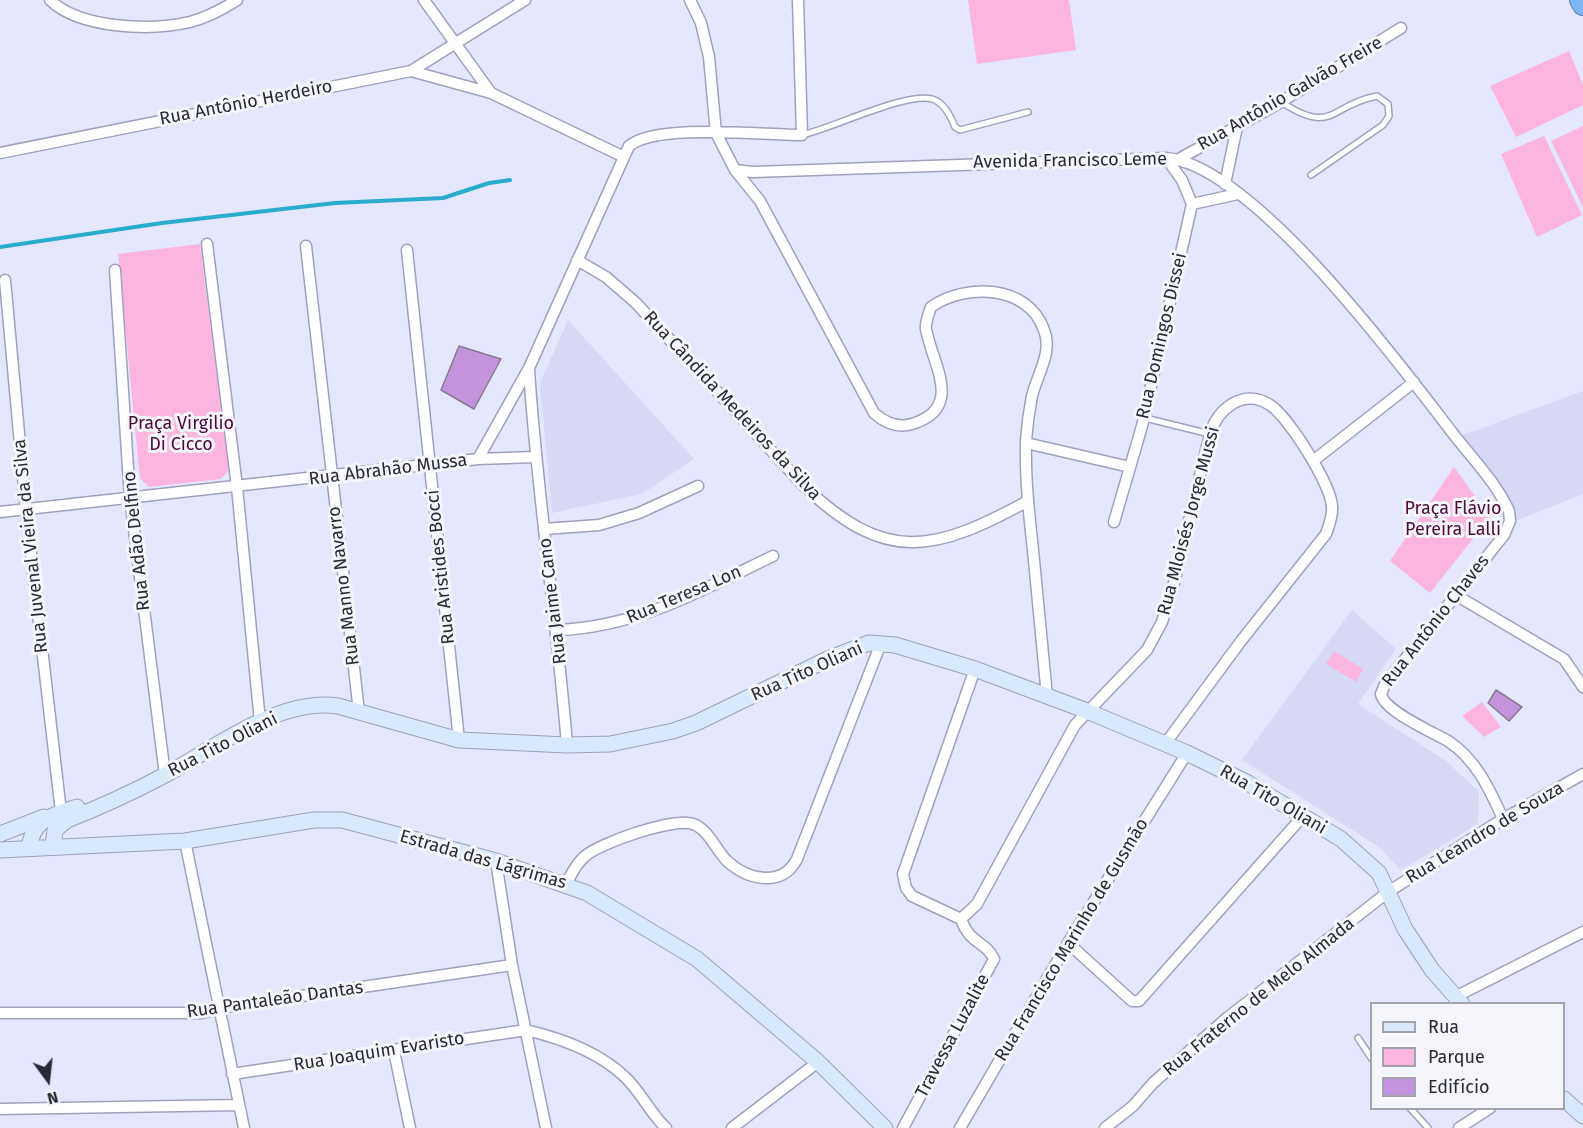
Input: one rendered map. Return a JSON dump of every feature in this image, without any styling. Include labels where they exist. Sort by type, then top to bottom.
[{"type":"highway","points":[[1581,0],[1583,5]]},
{"type":"street","points":[[50,0],[74,16],[117,26],[190,22],[233,1]]},
{"type":"street","points":[[424,0],[491,93],[624,157],[629,146],[644,137],[716,133],[802,135],[798,0]]},
{"type":"street","points":[[411,71],[525,0]]},
{"type":"street","points":[[690,0],[701,23],[709,57],[716,133],[735,170],[760,201],[867,401],[882,420],[906,426],[920,422],[939,407],[942,394],[940,375],[926,327],[931,307],[944,298],[988,290],[1006,294],[1024,304],[1037,317],[1045,330],[1047,346],[1033,393],[1026,443],[1028,501],[1047,696]]},
{"type":"street","name":"Rua Antônio Galvão Freire","points":[[1179,159],[1281,102],[1401,28]]},
{"type":"street","name":"Rua Antônio Herdeiro","points":[[0,153],[411,71],[491,93]]},
{"type":"street","points":[[1225,184],[1237,127]]},
{"type":"street","name":"Rua Abrahão Mussa","points":[[0,512],[478,459],[529,368],[624,157]]},
{"type":"street","points":[[1166,158],[1182,180],[1192,204],[1238,194]]},
{"type":"street","name":"Avenida Francisco Leme","points":[[735,170],[753,172],[1179,159],[1225,184],[1299,247],[1347,299],[1414,382],[1506,503]]},
{"type":"street","name":"Rua Domingos Dissei","points":[[1114,522],[1144,417],[1192,204]]},
{"type":"street","points":[[207,244],[237,487],[260,722]]},
{"type":"street","name":"Rua Manno Navarro","points":[[306,246],[359,712]]},
{"type":"street","name":"Rua Aristides Bocci","points":[[407,250],[459,740]]},
{"type":"street","name":"Rua Cândida Medeiros da Silva","points":[[577,260],[606,277],[636,303],[803,485],[857,529],[900,541],[923,543],[947,539],[982,526],[1028,501]]},
{"type":"street","name":"Rua Adão Delfino","points":[[115,270],[130,498],[165,775]]},
{"type":"street","name":"Rua Juvenal Vieira da Silva","points":[[5,280],[54,814]]},
{"type":"street","name":"Rua Jaime Cano","points":[[529,368],[535,457],[558,630],[567,745]]},
{"type":"street","points":[[1313,461],[1414,382]]},
{"type":"street","name":"Rua Mloisés Jorge Mussi","points":[[961,919],[976,904],[1075,725],[1147,650],[1162,622],[1174,584],[1210,434],[1218,415],[1230,405],[1243,400],[1261,401],[1271,405],[1281,415],[1313,461],[1330,493],[1333,507],[1326,534],[1241,641],[1165,744]]},
{"type":"street","points":[[1026,443],[1130,467]]},
{"type":"street","points":[[478,459],[535,457]]},
{"type":"street","points":[[544,529],[599,525],[639,513],[698,486]]},
{"type":"street","name":"Rua Antônio Chaves","points":[[1503,819],[1488,787],[1463,753],[1389,708],[1382,699],[1383,687],[1454,594],[1504,534],[1510,521],[1506,503]]},
{"type":"street","name":"Rua Teresa Lon","points":[[558,630],[588,629],[642,616],[773,556]]},
{"type":"street","points":[[1454,594],[1564,659],[1583,687]]},
{"type":"street","points":[[566,884],[583,858],[591,851],[639,833],[678,823],[694,824],[701,829],[727,861],[741,870],[758,877],[773,879],[788,873],[797,859],[880,643]]},
{"type":"street","name":"Rua Tito Oliani","points":[[53,846],[53,836],[59,825],[165,775],[260,722],[301,707],[321,703],[459,740],[567,745],[610,744],[673,731],[858,646],[880,643],[975,669],[1087,711],[1187,753],[1248,783],[1303,816],[1358,852],[1379,873],[1405,929],[1432,970],[1459,1000]]},
{"type":"street","points":[[961,919],[912,896],[906,888],[903,874],[975,669]]},
{"type":"street","name":"Rua Francisco Marinho de Gusmão","points":[[960,1128],[1068,943],[1187,753]]},
{"type":"street","name":"Rua Leandro de Souza","points":[[1388,892],[1503,819],[1583,774]]},
{"type":"street","name":"Rua Tito Oliani","points":[[0,834],[54,814],[129,792]]},
{"type":"street","points":[[29,848],[34,830],[54,814]]},
{"type":"street","points":[[1068,943],[1132,1001],[1139,1001],[1303,816]]},
{"type":"street","name":"Estrada das Lágrimas","points":[[0,850],[185,841],[314,820],[342,820],[496,861],[587,893],[697,959],[819,1062],[885,1128]]},
{"type":"street","points":[[185,841],[244,1128]]},
{"type":"street","points":[[496,861],[512,965],[546,1128]]},
{"type":"street","name":"Rua Fraterno de Melo Almada","points":[[1105,1128],[1133,1106],[1153,1083],[1227,1018],[1388,892]]},
{"type":"street","name":"Travessa Luzalite","points":[[903,1128],[994,959],[991,953],[966,934],[961,919]]},
{"type":"street","points":[[1459,1000],[1583,932]]},
{"type":"street","name":"Rua Pantaleão Dantas","points":[[0,1013],[195,1014],[219,1008],[512,965]]},
{"type":"street","points":[[526,1030],[569,1043],[607,1064],[626,1078],[656,1119],[666,1128]]},
{"type":"street","name":"Rua Joaquim Evaristo","points":[[232,1074],[526,1030]]},
{"type":"street","points":[[394,1051],[410,1128]]},
{"type":"street","points":[[732,1128],[819,1062]]},
{"type":"street","points":[[1565,1101],[1583,1116]]},
{"type":"street","points":[[0,1109],[239,1105]]},
{"type":"street","points":[[1459,1128],[1487,1110]]},
{"type":"lane","points":[[1281,102],[1301,115],[1316,119],[1333,116],[1377,96],[1388,104],[1389,116],[1383,125],[1311,175]]},
{"type":"lane","points":[[802,135],[903,101],[924,98],[935,99],[950,115],[955,127],[960,130],[1028,112]]},
{"type":"lane","points":[[1144,417],[1210,434]]},
{"type":"lane","points":[[1358,1038],[1370,1057]]},
{"type":"lane","points":[[1412,1110],[1428,1128]]},
{"type":"shaded area","points":[[568,320],[694,459],[642,494],[552,513],[540,383]]},
{"type":"shaded area","points":[[1583,391],[1583,494],[1515,521],[1508,494],[1458,437]]},
{"type":"shaded area","points":[[1352,610],[1396,649],[1358,704],[1446,761],[1479,792],[1478,824],[1401,870],[1379,847],[1242,760]]},
{"type":"green space","points":[[968,0],[1069,0],[1076,50],[977,64]]},
{"type":"green space","points":[[1569,51],[1583,85],[1583,105],[1516,137],[1490,86]]},
{"type":"green space","points":[[1583,126],[1583,207],[1551,141]]},
{"type":"green space","points":[[1544,136],[1582,215],[1537,237],[1501,154]]},
{"type":"green space","name":"Praça Virgilio Di Cicco","points":[[200,244],[229,470],[221,479],[149,487],[140,478],[118,254]]},
{"type":"green space","name":"Praça Flávio Pereira Lalli","points":[[1454,467],[1490,517],[1430,593],[1390,561]]},
{"type":"green space","points":[[1334,651],[1363,669],[1356,682],[1326,664]]},
{"type":"green space","points":[[1482,702],[1501,727],[1484,737],[1462,716]]},
{"type":"building","points":[[459,346],[501,359],[474,409],[441,390]]},
{"type":"building","points":[[1496,690],[1522,707],[1509,721],[1488,703]]},
{"type":"waterway","points":[[0,247],[162,223],[335,203],[443,198],[489,183],[510,180]]}]
